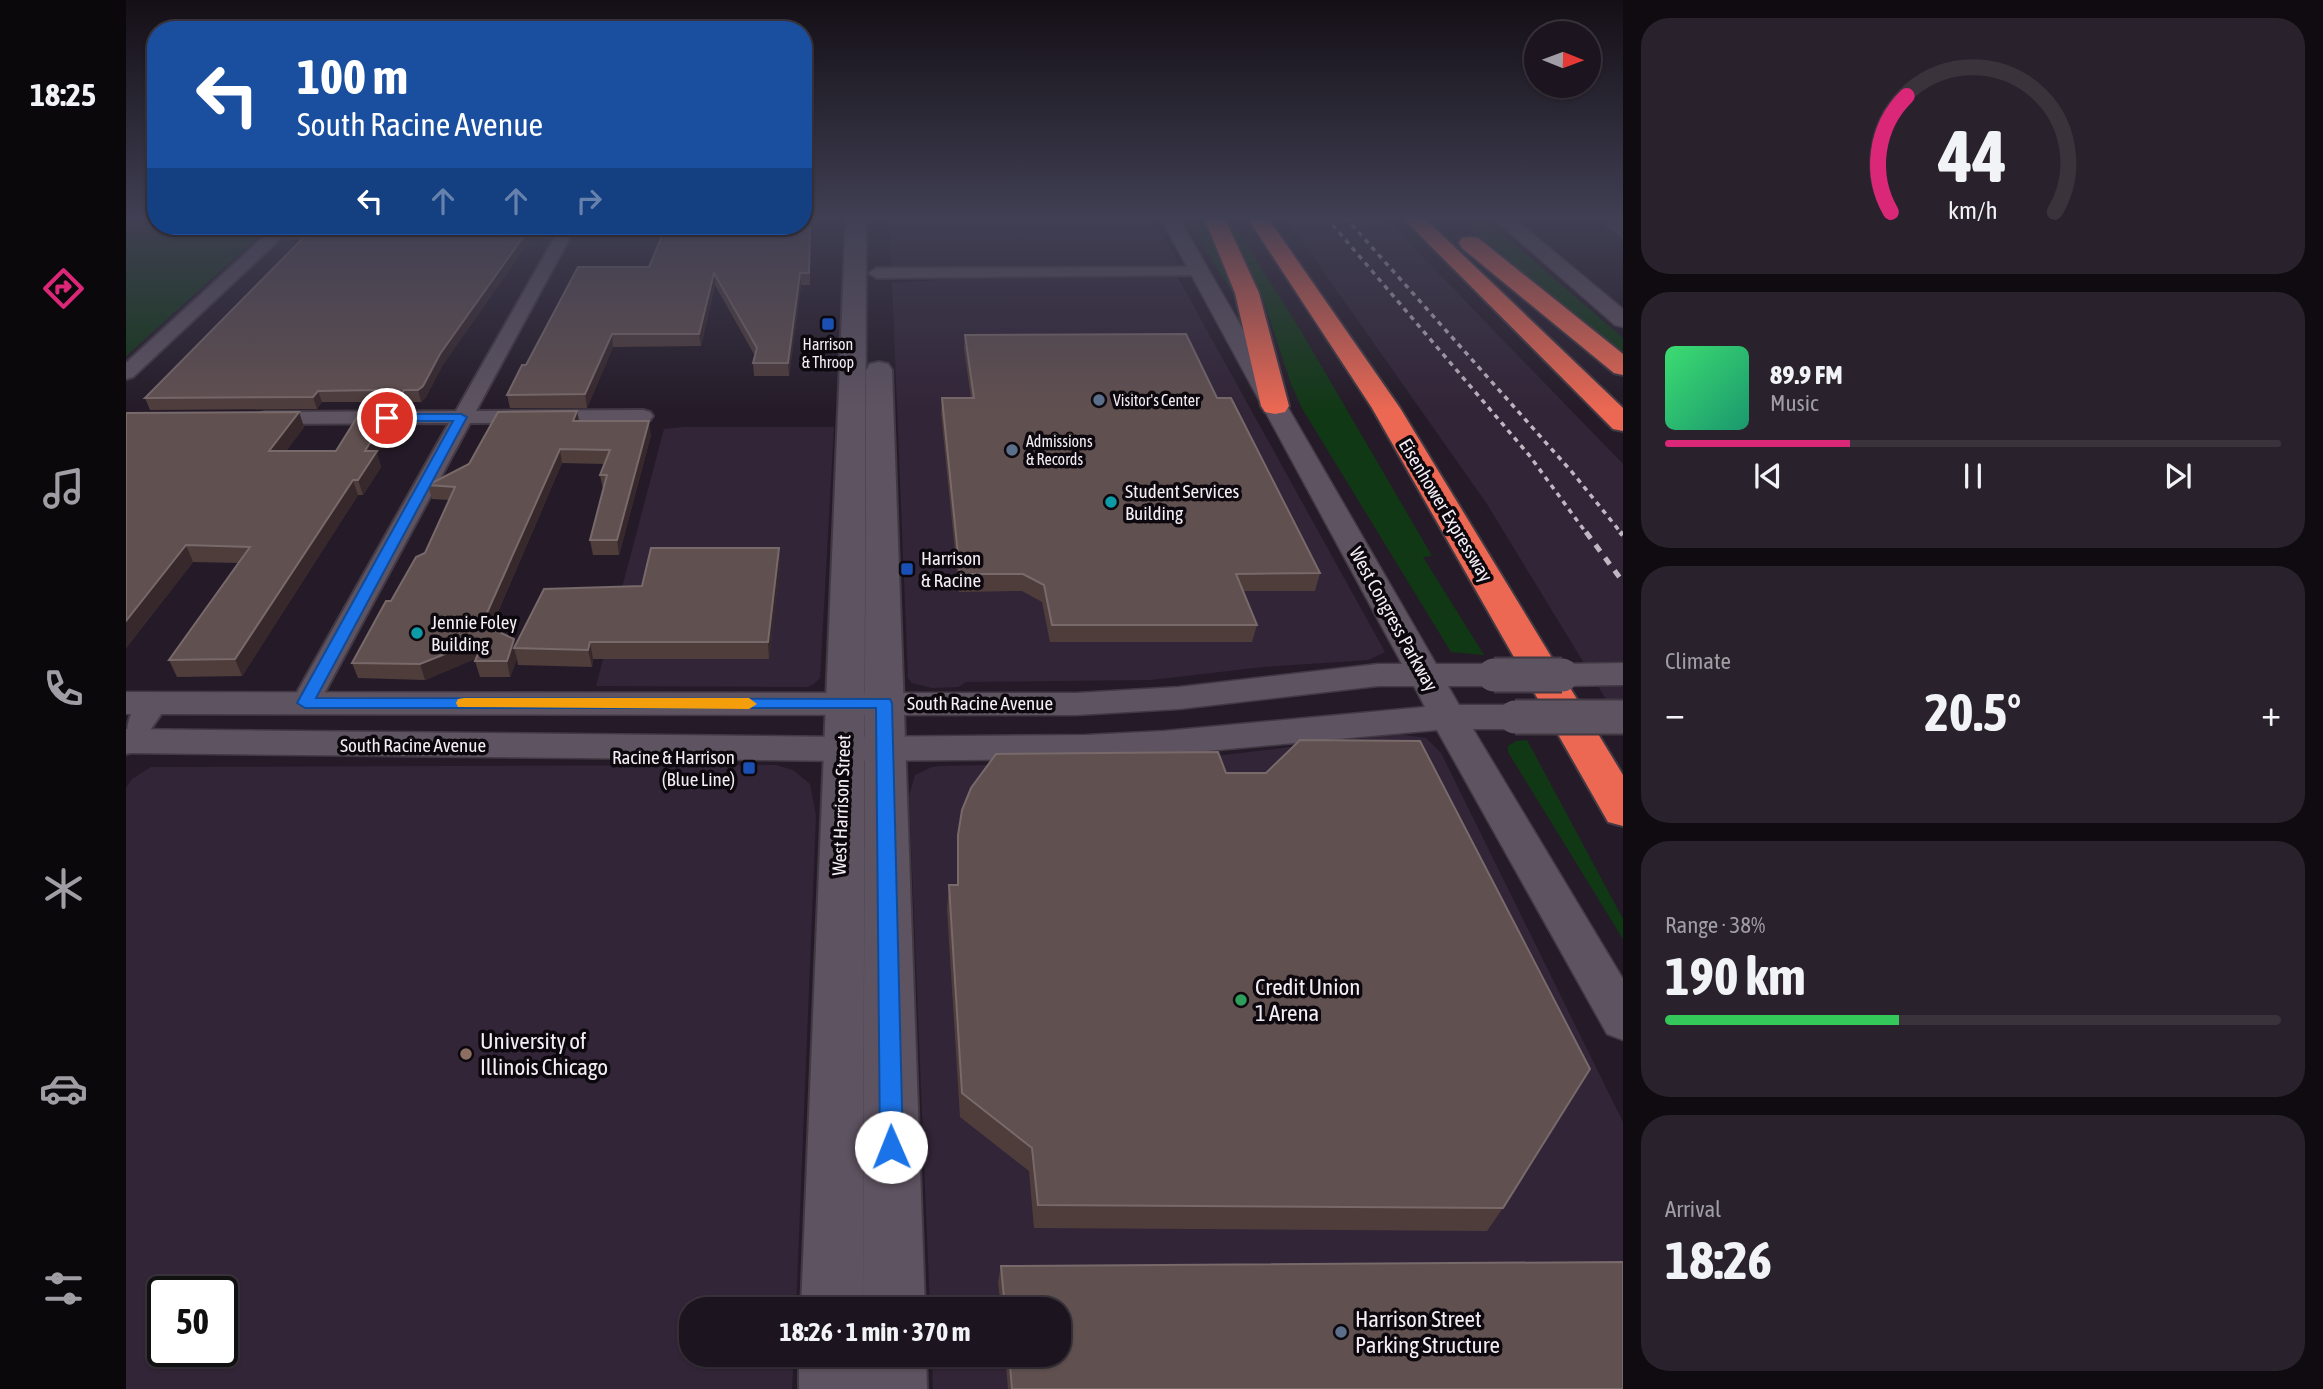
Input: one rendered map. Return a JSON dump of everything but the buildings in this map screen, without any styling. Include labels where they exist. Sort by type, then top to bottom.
[{"type":"highway","points":[[1242,282],[1275,406]]},
{"type":"highway","name":"Eisenhower Expressway","points":[[1301,282],[1386,408],[1623,811]]},
{"type":"highway","points":[[1478,282],[1623,424]]},
{"type":"highway","points":[[1518,282],[1623,367]]},
{"type":"main road","name":"West Harrison Street","points":[[855,282],[845,703],[864,749],[893,1297]]},
{"type":"main road","name":"West Harrison Street","points":[[833,1297],[864,749],[884,703],[878,282]]},
{"type":"main road","points":[[831,1367],[831,1389]]},
{"type":"main road","points":[[894,1367],[895,1389]]},
{"type":"street","points":[[126,373],[224,282]]},
{"type":"street","points":[[305,703],[536,282]]},
{"type":"street","points":[[878,282],[884,282]]},
{"type":"street","name":"West Congress Parkway","points":[[1206,282],[1448,717],[1623,1020]]},
{"type":"street","points":[[1581,282],[1619,313]]},
{"type":"street","points":[[250,418],[643,416]]},
{"type":"street","name":"South Racine Avenue","points":[[140,704],[1125,702],[1377,675],[1623,674]]},
{"type":"street","points":[[127,742],[140,704]]},
{"type":"street","name":"South Racine Avenue","points":[[127,742],[864,749],[1129,746],[1448,717],[1623,717]]},
{"type":"shaded area","points":[[1180,282],[1385,652],[1368,660],[1263,667],[1151,680],[966,682],[958,687],[932,688],[912,683],[908,678],[892,283]]},
{"type":"shaded area","points":[[1331,282],[1447,282],[1623,464],[1623,727],[1487,504]]},
{"type":"shaded area","points":[[834,427],[820,678],[814,684],[807,687],[596,686],[664,429]]},
{"type":"shaded area","name":"Credit Union 1 Arena","points":[[1397,734],[1426,738],[1441,753],[1623,1122],[1623,1389],[933,1389],[932,1367],[1071,1367],[1071,1297],[930,1297],[909,796],[915,775],[941,766],[1174,761]]},
{"type":"shaded area","name":"University of Illinois Chicago","points":[[776,765],[793,770],[810,784],[816,816],[796,1297],[679,1297],[679,1367],[793,1367],[792,1389],[126,1389],[126,788],[132,779],[151,767]]},
{"type":"green space","points":[[126,282],[208,282],[126,356]]},
{"type":"green space","points":[[1225,282],[1234,282],[1243,311]]},
{"type":"green space","points":[[1256,282],[1270,282],[1301,331],[1432,556],[1423,557],[1484,655],[1451,652],[1303,410],[1291,384]]},
{"type":"green space","points":[[1531,282],[1558,282],[1623,338],[1623,358]]},
{"type":"green space","points":[[1527,740],[1623,919],[1623,939],[1508,752],[1508,746],[1516,741]]},
{"type":"railway","points":[[1381,282],[1529,455],[1587,534]]},
{"type":"railway","points":[[1403,282],[1572,472],[1622,534]]},
{"type":"railway","points":[[1586,532],[1623,582]]},
{"type":"slow traffic","points":[[464,703],[749,704]]},
{"type":"place","name":"Harrison & Throop","points":[[828,324]]},
{"type":"place","name":"Visitor's Center","points":[[1099,400]]},
{"type":"place","name":"Admissions & Records","points":[[1012,450]]},
{"type":"place","name":"Student Services Building","points":[[1111,502]]},
{"type":"place","name":"Harrison & Racine","points":[[907,569]]},
{"type":"place","name":"Jennie Foley Building","points":[[417,633]]},
{"type":"place","name":"Racine & Harrison (Blue Line)","points":[[749,768]]},
{"type":"place","name":"Credit Union 1 Arena","points":[[1241,1000]]},
{"type":"place","name":"University of Illinois Chicago","points":[[466,1054]]},
{"type":"place","name":"Harrison Street Parking Structure","points":[[1341,1332]]},
{"type":"route","points":[[387,418],[461,417],[305,703],[884,703],[891,1147]]}]
